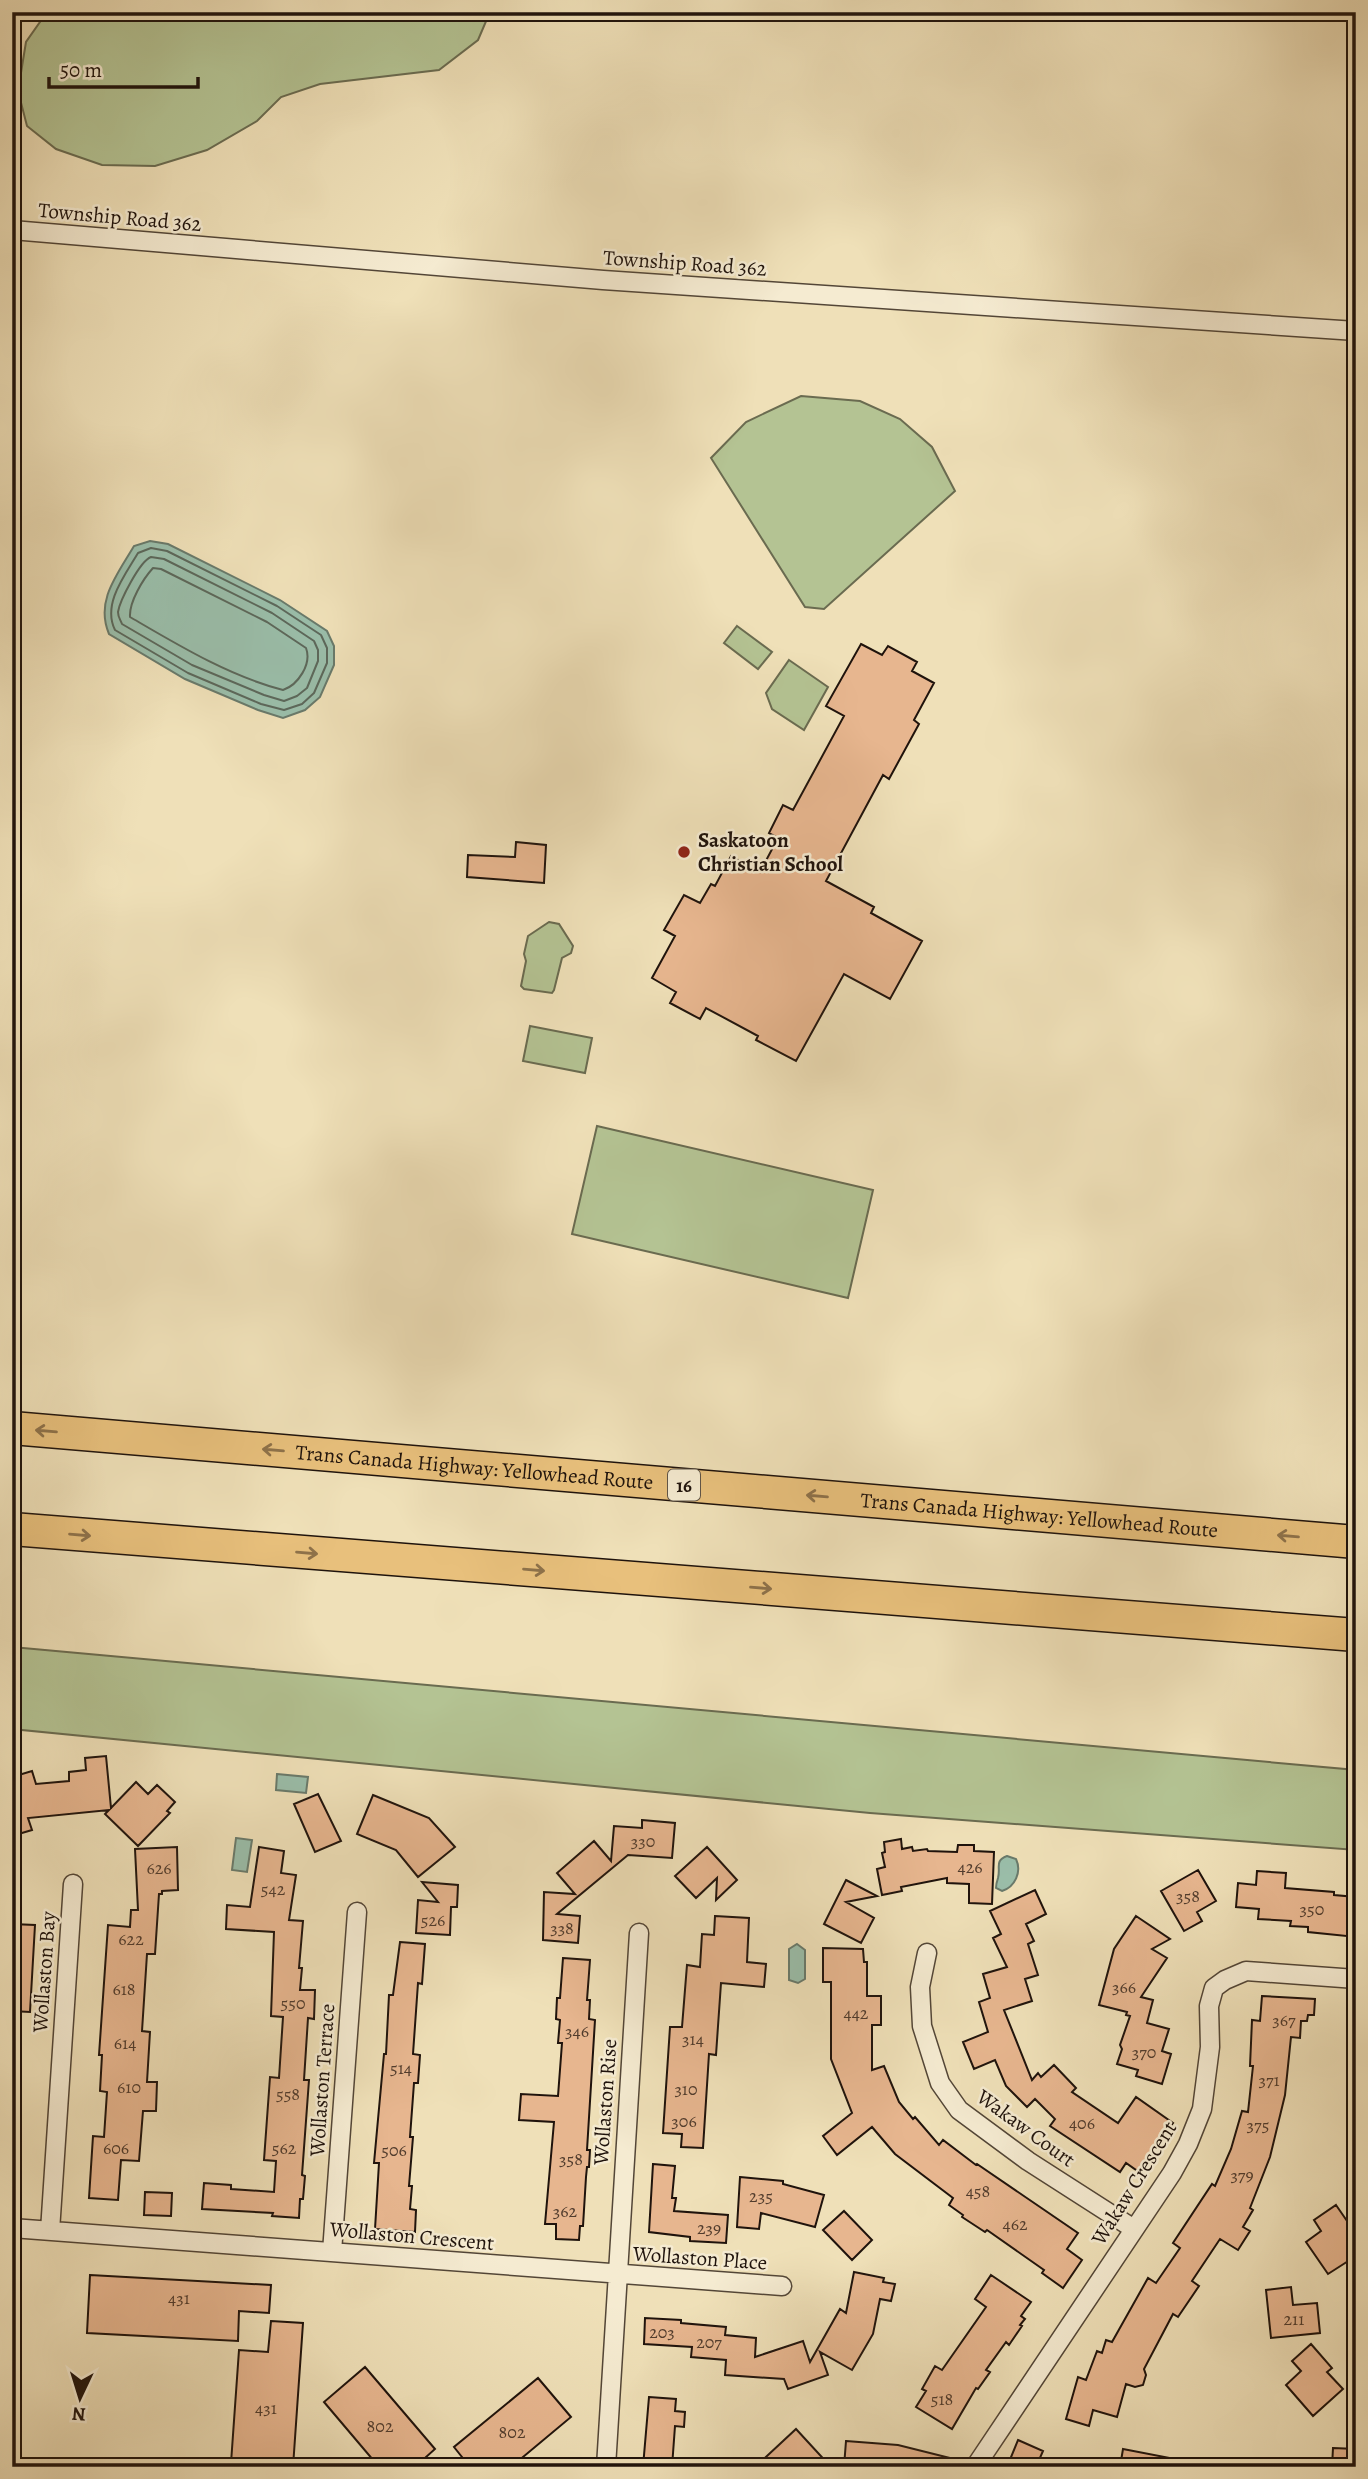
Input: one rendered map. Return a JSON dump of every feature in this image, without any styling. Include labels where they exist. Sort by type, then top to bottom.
[{"type":"highway","name":"Trans Canada Highway: Yellowhead Route","points":[[12,1428],[1356,1542]]},
{"type":"highway","points":[[12,1529],[1356,1635]]},
{"type":"street","name":"Township Road 362","points":[[12,230],[603,280],[1356,331]]},
{"type":"street","name":"Wollaston Bay","points":[[50,2231],[73,1884]]},
{"type":"street","name":"Wollaston Terrace","points":[[332,2252],[357,1912]]},
{"type":"street","name":"Wollaston Rise","points":[[616,2275],[639,1933]]},
{"type":"street","name":"Wakaw Court","points":[[927,1953],[920,1987],[922,2026],[940,2083],[959,2110],[1028,2161],[1135,2229]]},
{"type":"street","name":"Wakaw Crescent","points":[[975,2467],[1183,2154],[1202,2109],[1210,2047],[1209,2006],[1214,1988],[1246,1971],[1356,1979]]},
{"type":"street","name":"Wollaston Crescent","points":[[12,2228],[616,2275]]},
{"type":"street","name":"Wollaston Place","points":[[616,2275],[782,2286]]},
{"type":"street","points":[[606,2467],[617,2299],[616,2275]]},
{"type":"shaded area","points":[[47,12],[490,12],[478,40],[439,70],[320,84],[281,97],[257,121],[207,150],[155,166],[102,165],[56,149],[27,126],[18,91],[26,42]]},
{"type":"shaded area","points":[[801,396],[860,401],[900,419],[932,447],[955,491],[824,609],[805,607],[711,458],[746,422]]},
{"type":"shaded area","points":[[737,626],[772,652],[758,669],[724,643]]},
{"type":"shaded area","points":[[789,660],[828,687],[804,730],[772,709],[766,693]]},
{"type":"shaded area","points":[[549,922],[559,924],[573,946],[571,953],[562,958],[552,993],[524,989],[521,986],[528,936]]},
{"type":"shaded area","points":[[530,1026],[592,1038],[585,1073],[523,1061]]},
{"type":"shaded area","points":[[597,1126],[873,1190],[848,1298],[572,1234]]},
{"type":"shaded area","points":[[12,1647],[1356,1770],[1356,1850],[870,1813],[12,1729]]},
{"type":"water","points":[[150,541],[168,544],[280,600],[327,631],[334,646],[334,665],[320,697],[305,710],[283,718],[185,679],[109,634],[105,610],[110,588],[134,546]]},
{"type":"water","points":[[277,1774],[308,1777],[306,1793],[276,1790]]},
{"type":"water","points":[[236,1838],[252,1840],[247,1872],[232,1870]]},
{"type":"water","points":[[1007,1856],[1016,1859],[1018,1874],[1014,1883],[1002,1891],[996,1888],[999,1865]]},
{"type":"water","points":[[797,1944],[805,1950],[805,1979],[798,1983],[789,1980],[789,1949]]},
{"type":"building","points":[[861,644],[882,655],[888,646],[917,662],[912,671],[934,683],[914,720],[919,724],[889,779],[883,775],[826,881],[874,907],[871,913],[922,941],[890,999],[844,974],[796,1061],[756,1040],[758,1036],[706,1008],[700,1019],[670,1003],[676,992],[652,978],[675,936],[664,930],[684,895],[700,903],[711,884],[715,886],[731,856],[760,872],[778,838],[769,833],[783,805],[793,810],[844,716],[826,706]]},
{"type":"building","points":[[516,842],[546,845],[544,883],[467,877],[468,855],[515,857]]},
{"type":"building","points":[[106,1756],[111,1808],[136,1782],[148,1794],[157,1785],[175,1802],[167,1811],[170,1813],[138,1846],[105,1814],[109,1810],[28,1818],[32,1830],[12,1836],[12,1777],[32,1771],[36,1784],[69,1781],[69,1772],[86,1770],[85,1758]]},
{"type":"building","points":[[318,1794],[341,1841],[315,1852],[294,1804]]},
{"type":"building","points":[[373,1795],[429,1818],[455,1847],[418,1877],[396,1850],[357,1834]]},
{"type":"building","points":[[642,1820],[675,1823],[672,1858],[628,1855],[557,1914],[580,1916],[578,1943],[543,1940],[544,1892],[575,1894],[557,1873],[594,1841],[611,1861],[614,1826],[642,1828]]},
{"type":"building","points":[[901,1839],[902,1849],[912,1847],[913,1851],[927,1849],[957,1852],[958,1845],[974,1845],[974,1851],[994,1852],[992,1904],[969,1903],[969,1884],[947,1883],[947,1878],[901,1887],[902,1891],[882,1895],[877,1869],[885,1867],[882,1853],[885,1852],[884,1842]]},
{"type":"building","points":[[177,1847],[178,1890],[162,1891],[162,1894],[159,1894],[155,1954],[147,1954],[142,2031],[150,2032],[147,2082],[157,2082],[156,2111],[143,2111],[139,2161],[121,2160],[118,2200],[89,2198],[93,2136],[104,2137],[107,2092],[100,2091],[102,2055],[99,2055],[108,1925],[130,1927],[131,1910],[138,1910],[135,1849]]},
{"type":"building","points":[[259,1847],[284,1851],[281,1873],[296,1875],[289,1920],[303,1921],[300,1990],[315,1990],[314,2019],[308,2018],[304,2080],[309,2080],[302,2175],[305,2176],[299,2218],[272,2216],[273,2213],[202,2209],[204,2183],[231,2185],[231,2189],[274,2192],[276,2161],[264,2160],[270,2077],[279,2078],[283,2017],[271,2016],[274,1932],[226,1929],[227,1905],[250,1907]]},
{"type":"building","points":[[707,1847],[737,1880],[716,1900],[717,1878],[696,1898],[675,1876]]},
{"type":"building","points":[[1198,1870],[1216,1901],[1197,1912],[1202,1921],[1184,1931],[1161,1891]]},
{"type":"building","points":[[1257,1871],[1286,1873],[1285,1888],[1334,1892],[1334,1895],[1356,1897],[1356,1937],[1308,1932],[1308,1927],[1290,1926],[1291,1921],[1258,1919],[1259,1909],[1236,1907],[1238,1883],[1256,1885]]},
{"type":"building","points":[[846,1880],[877,1896],[846,1902],[874,1918],[861,1943],[824,1924]]},
{"type":"building","points":[[422,1882],[458,1885],[457,1907],[451,1907],[450,1935],[416,1933],[418,1900],[438,1902]]},
{"type":"building","points":[[1035,1890],[1046,1914],[1026,1924],[1034,1941],[1028,1944],[1038,1975],[1025,1979],[1032,2001],[1004,2010],[1032,2080],[1038,2073],[1041,2077],[1054,2065],[1076,2088],[1072,2092],[1118,2123],[1136,2097],[1173,2123],[1139,2172],[1126,2163],[1120,2172],[1050,2126],[1055,2119],[1035,2099],[1027,2107],[1006,2086],[995,2060],[974,2069],[963,2042],[988,2032],[979,2002],[990,1998],[983,1974],[1007,1967],[993,1938],[1001,1934],[990,1911]]},
{"type":"building","points":[[715,1916],[749,1918],[747,1962],[766,1964],[764,1987],[721,1983],[716,2055],[709,2054],[703,2148],[681,2147],[682,2134],[663,2133],[670,2027],[682,2027],[687,1965],[700,1967],[702,1934],[714,1935]]},
{"type":"building","points":[[1136,1916],[1170,1939],[1152,1949],[1167,1958],[1141,1997],[1153,2000],[1147,2023],[1169,2029],[1162,2051],[1171,2054],[1162,2084],[1136,2076],[1138,2070],[1117,2064],[1130,2016],[1126,2015],[1127,2012],[1099,2005],[1114,1949]]},
{"type":"building","points":[[12,1924],[35,1925],[30,2012],[12,2011]]},
{"type":"building","points":[[400,1942],[425,1944],[422,1984],[418,1983],[413,2054],[420,2055],[418,2083],[414,2083],[410,2137],[413,2137],[410,2209],[416,2210],[415,2232],[375,2229],[379,2163],[374,2163],[386,2054],[389,1995],[393,1995]]},
{"type":"building","points":[[823,1948],[863,1949],[864,1962],[867,1962],[867,1996],[881,1996],[881,2025],[872,2025],[872,2070],[884,2066],[899,2102],[913,2119],[915,2117],[939,2145],[943,2140],[1078,2233],[1067,2249],[1082,2260],[1063,2288],[1042,2273],[1044,2270],[987,2230],[985,2232],[962,2217],[963,2215],[949,2205],[953,2198],[895,2154],[872,2127],[837,2155],[823,2136],[852,2113],[831,2059],[831,1982],[823,1982]]},
{"type":"building","points":[[563,1958],[590,1960],[587,2000],[590,2000],[589,2019],[595,2020],[587,2150],[590,2150],[589,2167],[579,2240],[556,2239],[556,2224],[545,2224],[554,2122],[519,2120],[521,2094],[558,2096],[562,2043],[558,2043],[560,2020],[556,2019]]},
{"type":"building","points":[[1262,1996],[1315,1999],[1314,2015],[1308,2015],[1307,2021],[1301,2021],[1300,2038],[1291,2037],[1285,2095],[1270,2157],[1250,2208],[1253,2210],[1243,2227],[1250,2231],[1238,2250],[1220,2239],[1192,2281],[1199,2286],[1178,2317],[1173,2314],[1144,2369],[1146,2375],[1143,2385],[1135,2387],[1126,2384],[1117,2417],[1093,2410],[1089,2426],[1066,2419],[1078,2377],[1086,2380],[1097,2351],[1102,2353],[1106,2340],[1112,2342],[1148,2278],[1156,2283],[1180,2248],[1173,2243],[1212,2184],[1215,2186],[1231,2149],[1242,2111],[1248,2112],[1253,2066],[1250,2066],[1252,2020],[1260,2021]]},
{"type":"building","points":[[653,2164],[675,2166],[672,2198],[676,2198],[674,2211],[728,2215],[726,2243],[690,2241],[690,2237],[649,2232]]},
{"type":"building","points":[[740,2177],[783,2181],[783,2184],[824,2195],[815,2227],[761,2213],[759,2229],[737,2227]]},
{"type":"building","points":[[145,2192],[172,2193],[171,2216],[144,2215]]},
{"type":"building","points":[[1336,2205],[1356,2234],[1356,2256],[1328,2274],[1306,2242],[1321,2231],[1314,2220]]},
{"type":"building","points":[[844,2211],[872,2240],[852,2260],[823,2230]]},
{"type":"building","points":[[854,2272],[884,2278],[883,2282],[895,2284],[891,2301],[880,2299],[873,2334],[852,2370],[820,2352],[828,2375],[788,2389],[784,2379],[725,2375],[726,2360],[691,2357],[692,2347],[644,2344],[645,2318],[681,2320],[681,2323],[726,2327],[725,2335],[756,2338],[755,2357],[803,2341],[810,2362],[840,2309],[846,2313]]},
{"type":"building","points":[[90,2275],[271,2285],[269,2313],[239,2311],[238,2341],[87,2333]]},
{"type":"building","points":[[991,2275],[1031,2302],[1021,2316],[1025,2319],[1020,2325],[1022,2326],[1009,2345],[1006,2342],[986,2370],[990,2372],[978,2389],[976,2388],[952,2429],[916,2407],[926,2391],[922,2389],[935,2366],[942,2370],[986,2307],[975,2299]]},
{"type":"building","points":[[1291,2287],[1293,2305],[1317,2303],[1320,2333],[1271,2338],[1266,2290]]},
{"type":"building","points":[[271,2321],[303,2323],[293,2467],[231,2463],[239,2350],[268,2352]]},
{"type":"building","points":[[1311,2344],[1332,2368],[1327,2372],[1343,2389],[1313,2416],[1286,2385],[1301,2371],[1292,2361]]},
{"type":"building","points":[[365,2367],[435,2449],[415,2467],[379,2467],[324,2402]]},
{"type":"building","points":[[538,2378],[571,2417],[511,2467],[470,2467],[454,2447]]},
{"type":"building","points":[[649,2397],[676,2399],[675,2411],[685,2412],[684,2427],[675,2426],[672,2467],[643,2467]]},
{"type":"building","points":[[796,2429],[831,2467],[755,2467]]},
{"type":"building","points":[[1018,2440],[1043,2451],[1036,2467],[1019,2467],[1009,2462]]},
{"type":"building","points":[[846,2441],[898,2445],[962,2461],[961,2467],[844,2467]]},
{"type":"building","points":[[1333,2448],[1356,2449],[1356,2467],[1332,2467]]},
{"type":"building","points":[[1123,2449],[1175,2459],[1174,2467],[1120,2467]]},
{"type":"place","name":"Saskatoon Christian School","points":[[684,852]]}]
